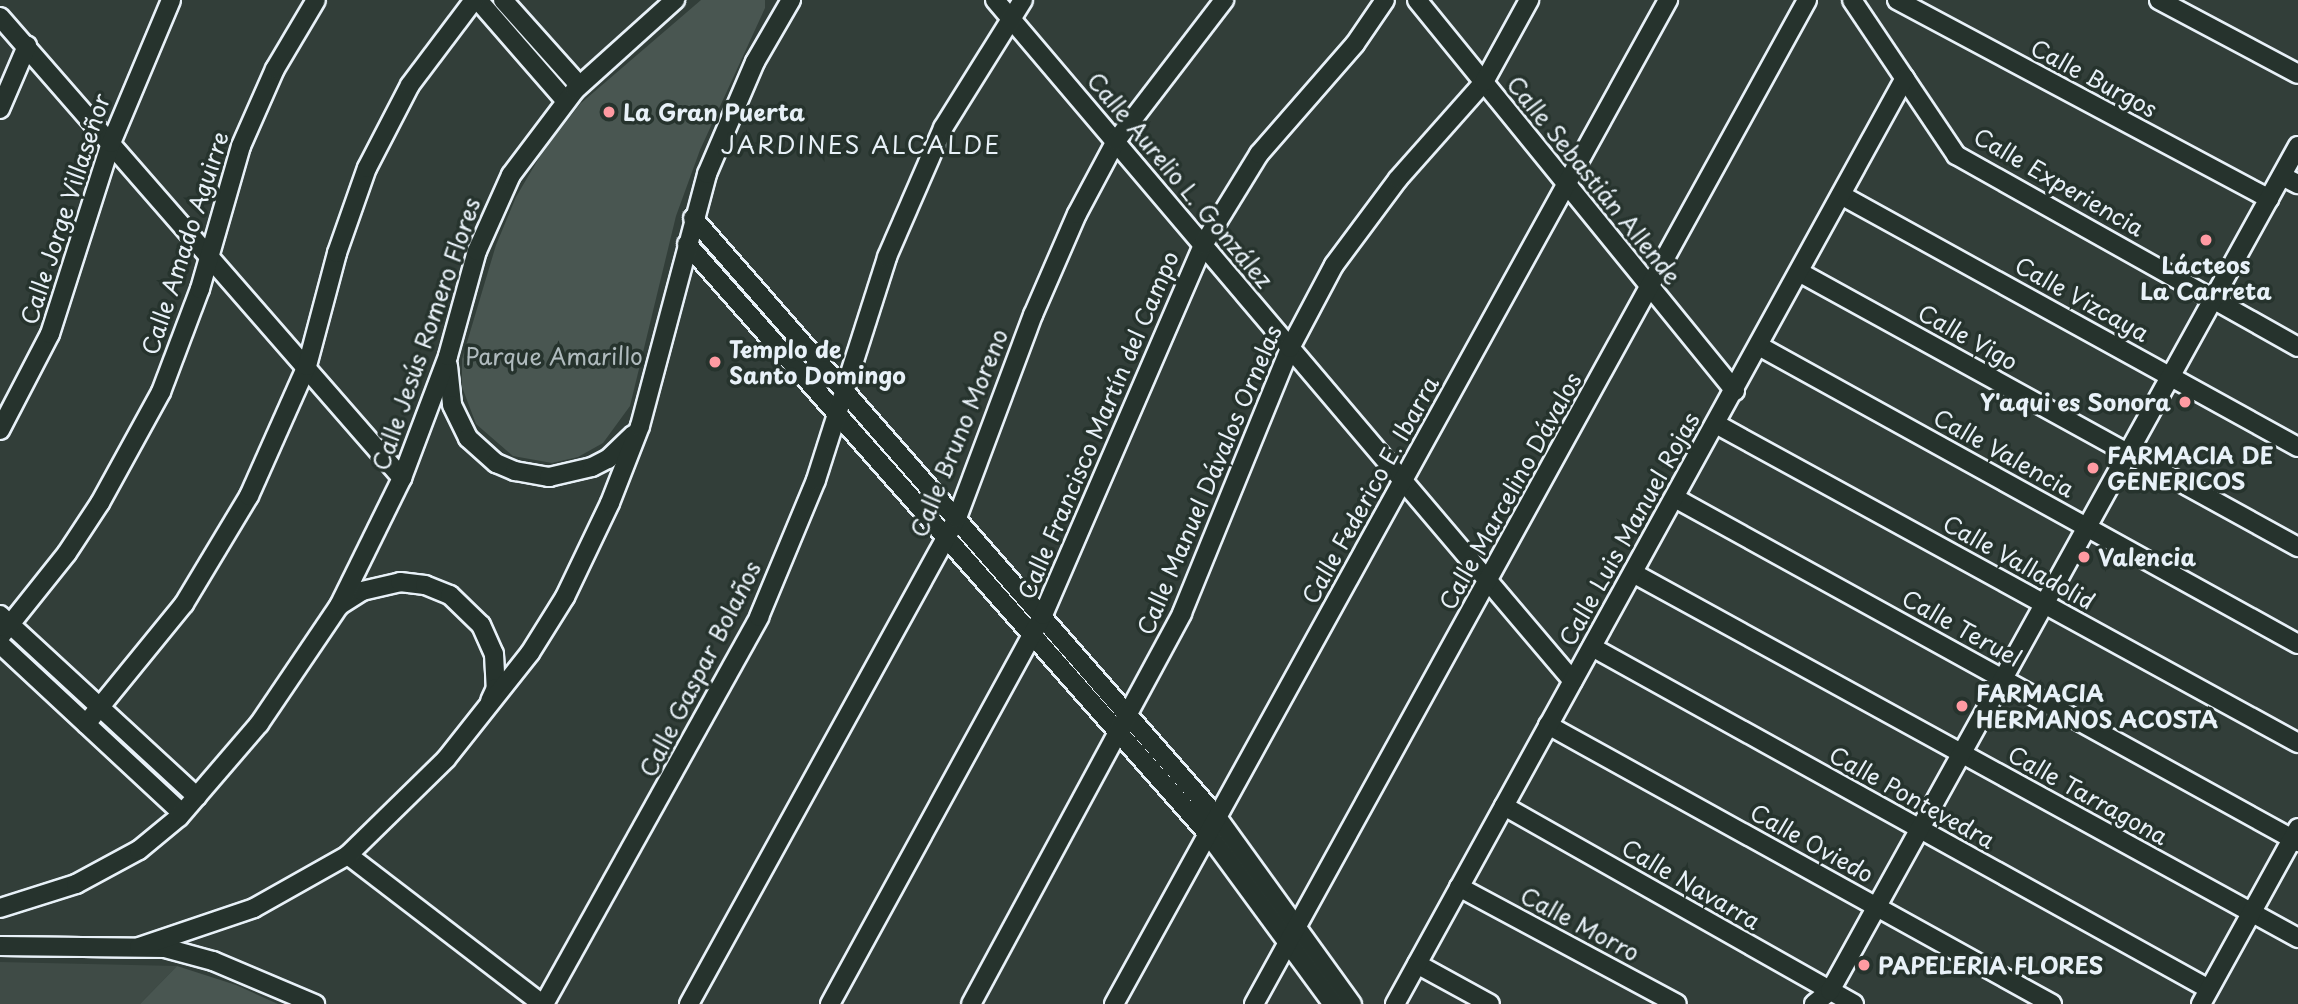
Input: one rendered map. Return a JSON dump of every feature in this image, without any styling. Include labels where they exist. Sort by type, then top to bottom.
[{"type":"street","name":"Calle Jorge Villaseñor","points":[[0,430],[50,334],[111,144],[171,0]]},
{"type":"street","name":"Calle Amado Aguirre","points":[[4,625],[67,553],[134,445],[184,334],[256,107],[316,0]]},
{"type":"street","points":[[86,724],[184,604],[249,496],[307,366],[337,253],[367,168],[410,85],[476,0],[565,100]]},
{"type":"street","points":[[503,0],[579,85]]},
{"type":"street","name":"Calle Jesús Romero Flores","points":[[0,908],[57,891],[119,864],[182,813],[259,724],[339,606],[402,478],[448,356],[477,251],[498,201],[527,149],[579,85],[675,0]]},
{"type":"street","points":[[773,28],[779,0]]},
{"type":"street","points":[[138,947],[254,908],[348,855],[412,796],[480,719],[565,597],[610,503],[640,426],[693,218],[728,119],[773,28],[791,0]]},
{"type":"street","name":"Calle Aurelio L. González","points":[[995,0],[1573,681]]},
{"type":"street","name":"Calle Gaspar Bolaños","points":[[543,1004],[759,617],[816,480],[887,257],[943,128],[1023,0]]},
{"type":"street","name":"Calle Bruno Moreno","points":[[689,1004],[957,518],[1033,315],[1077,214],[1116,141],[1224,0]]},
{"type":"street","name":"Calle Francisco Martín del Campo","points":[[830,1004],[1043,615],[1203,245],[1259,154],[1355,44],[1385,0]]},
{"type":"street","name":"Calle Sebastián Allende","points":[[1417,0],[1649,288],[1735,390]]},
{"type":"street","name":"Calle Manuel Dávalos Ornelas","points":[[971,1004],[1129,716],[1187,600],[1290,348],[1334,265],[1398,179],[1484,82],[1529,0]]},
{"type":"street","name":"Calle Federico E. Ibarra","points":[[1114,1004],[1668,0]]},
{"type":"street","name":"Calle Marcelino Dávalos","points":[[1254,1004],[1808,0]]},
{"type":"street","name":"Calle Experiencia","points":[[1853,0],[1956,155],[2214,297],[2298,347]]},
{"type":"street","name":"Calle Burgos","points":[[1897,0],[2269,199]]},
{"type":"street","points":[[2159,0],[2298,74]]},
{"type":"street","points":[[0,17],[402,478]]},
{"type":"street","points":[[0,109],[27,46]]},
{"type":"street","name":"Calle Luis Manuel Rojas","points":[[1395,1004],[1905,78]]},
{"type":"street","points":[[1814,1004],[1829,990],[1876,907],[2269,199],[2290,180],[2298,146]]},
{"type":"street","name":"Calle Vizcaya","points":[[1841,195],[2298,447]]},
{"type":"street","points":[[693,218],[1217,817],[1352,1004]]},
{"type":"street","points":[[687,244],[838,410],[1118,736],[1208,834],[1332,1004]]},
{"type":"street","name":"Calle Vigo","points":[[1799,272],[2298,547]]},
{"type":"street","name":"Calle Valencia","points":[[1759,346],[2298,644]]},
{"type":"street","points":[[448,356],[448,386],[458,422],[481,452],[515,471],[549,477],[592,467],[623,446],[640,426]]},
{"type":"street","name":"Calle Valladolid","points":[[1716,424],[2298,743]]},
{"type":"street","name":"Calle Teruel","points":[[1675,498],[2296,836]]},
{"type":"street","name":"Calle Tarragona","points":[[1633,573],[2298,938]]},
{"type":"street","points":[[339,606],[362,591],[400,582],[432,587],[461,603],[481,625],[498,669],[496,688],[480,719]]},
{"type":"street","points":[[4,625],[197,797]]},
{"type":"street","points":[[0,644],[182,813]]},
{"type":"street","name":"Calle Pontevedra","points":[[1592,647],[1919,828],[2205,997]]},
{"type":"street","name":"Calle Oviedo","points":[[1548,726],[2052,1004]]},
{"type":"street","name":"Calle Navarra","points":[[1504,806],[1854,1004]]},
{"type":"street","points":[[2205,997],[2296,836]]},
{"type":"street","points":[[348,855],[543,1004]]},
{"type":"street","name":"Calle Morro","points":[[1460,887],[1677,1004]]},
{"type":"street","points":[[0,946],[138,947],[213,961],[314,1004]]},
{"type":"street","points":[[1417,964],[1490,1004]]},
{"type":"shaded area","points":[[0,962],[177,966],[140,1004],[0,1004]]},
{"type":"green space","name":"Parque Amarillo","points":[[701,0],[765,0],[765,8],[700,150],[676,216],[630,406],[603,443],[578,457],[552,463],[513,456],[476,424],[462,387],[462,359],[496,245],[516,197],[543,151],[580,104]]},
{"type":"green space","points":[[177,966],[236,985],[278,1004],[140,1004]]},
{"type":"place","name":"La Gran Puerta","points":[[609,112]]},
{"type":"place","name":"Lácteos La Carreta","points":[[2206,240]]},
{"type":"place","name":"Templo de Santo Domingo","points":[[715,362]]},
{"type":"place","name":"Y'aqui es Sonora","points":[[2185,402]]},
{"type":"place","name":"FARMACIA DE GENERICOS","points":[[2093,468]]},
{"type":"place","name":"Valencia","points":[[2084,557]]},
{"type":"place","name":"FARMACIA HERMANOS ACOSTA","points":[[1962,706]]},
{"type":"place","name":"PAPELERIA FLORES","points":[[1864,965]]},
{"type":"district","name":"JARDINES ALCALDE","points":[[861,145]]}]
